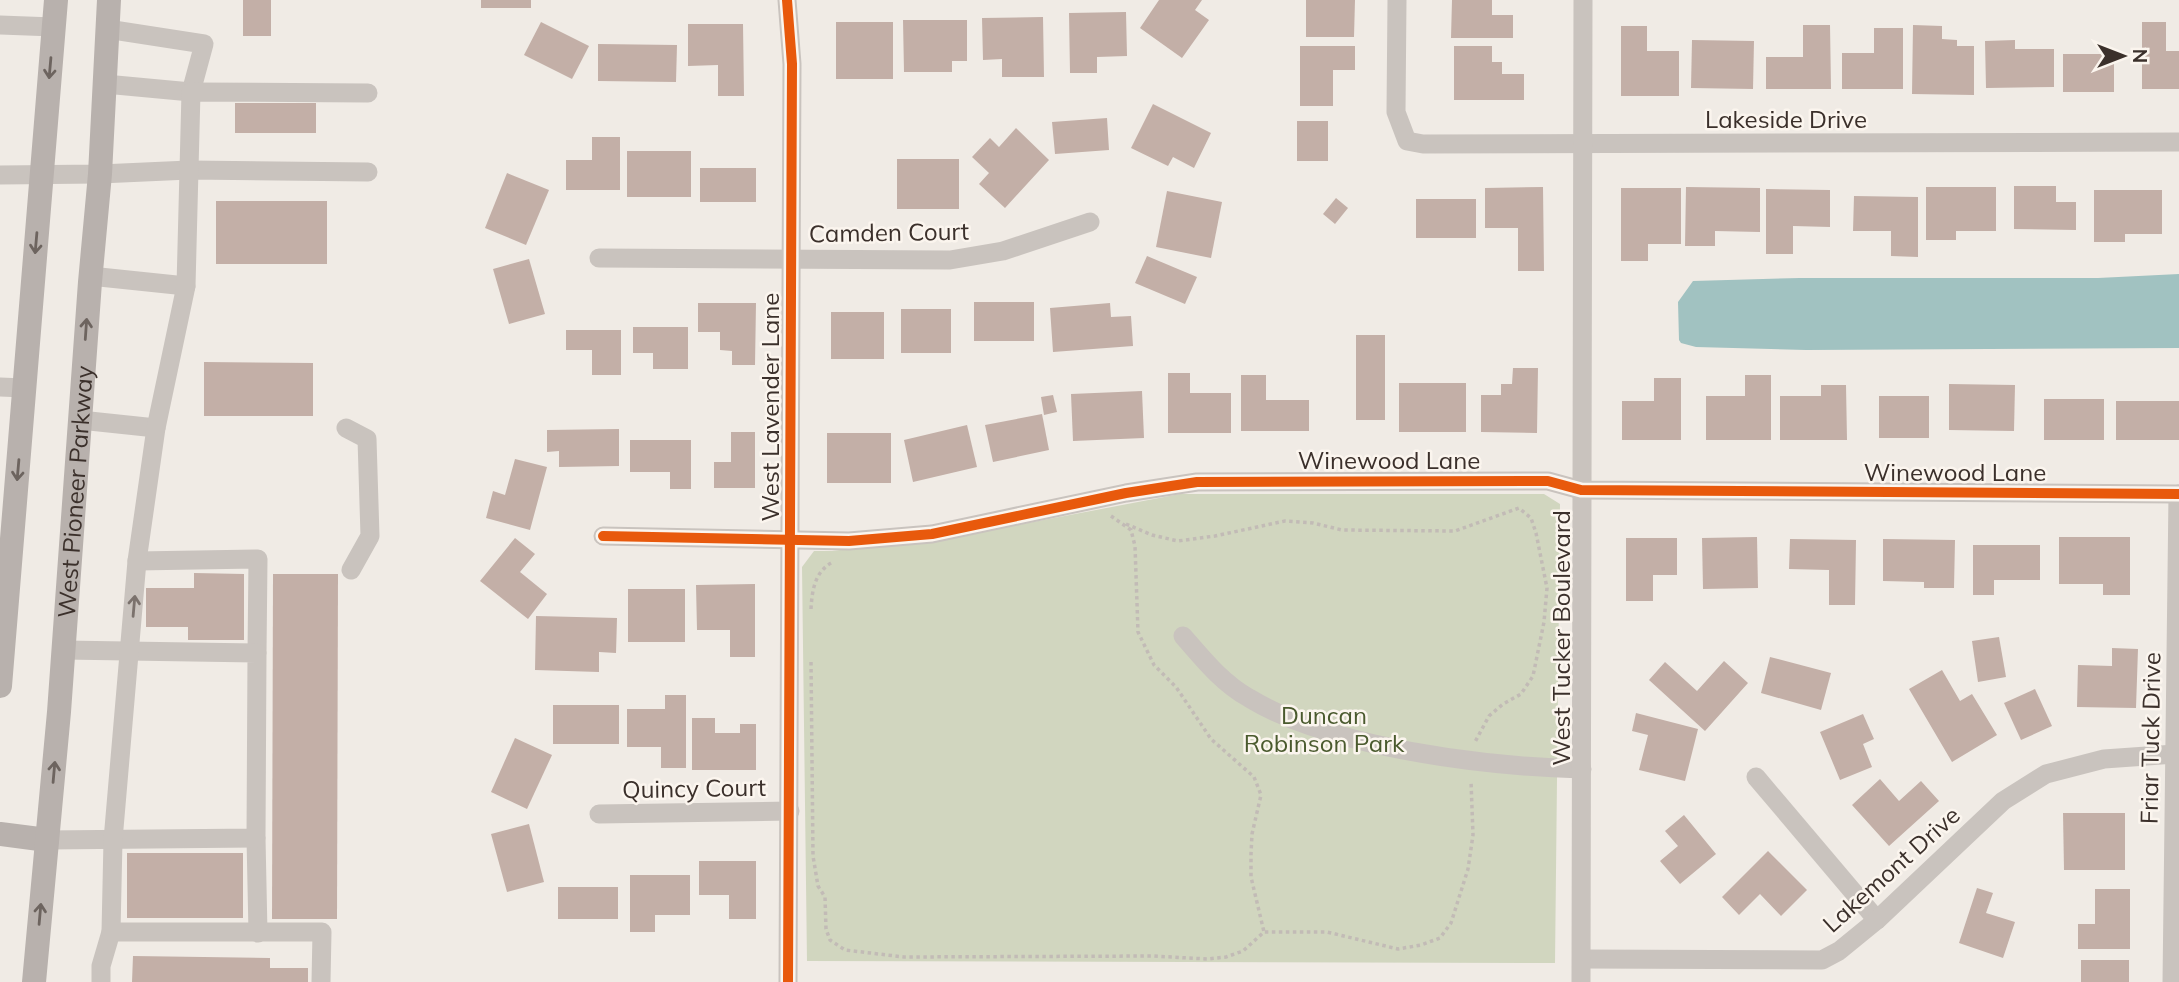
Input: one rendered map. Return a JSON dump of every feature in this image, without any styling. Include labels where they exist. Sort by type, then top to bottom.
[{"type":"main road","points":[[0,686],[12,387],[42,175],[56,0]]},
{"type":"main road","name":"West Pioneer Parkway","points":[[34,982],[64,650],[90,276],[100,174],[109,0]]},
{"type":"main road","points":[[0,834],[47,839]]},
{"type":"street","name":"West Lavender Lane","points":[[787,0],[792,64],[788,982]]},
{"type":"street","name":"Lakeside Drive","points":[[1397,0],[1396,111],[1406,141],[1423,144],[2179,142]]},
{"type":"street","name":"West Tucker Boulevard","points":[[1581,982],[1583,0]]},
{"type":"street","points":[[0,25],[54,27]]},
{"type":"street","points":[[101,982],[101,966],[111,932],[113,840],[137,561],[156,428],[186,286],[191,92],[204,44],[107,29]]},
{"type":"street","points":[[105,84],[191,92],[368,93]]},
{"type":"street","points":[[0,175],[189,170],[368,172]]},
{"type":"street","name":"Camden Court","points":[[599,258],[950,260],[1003,251],[1090,222]]},
{"type":"street","points":[[90,276],[186,286]]},
{"type":"street","points":[[80,420],[156,428]]},
{"type":"street","points":[[346,428],[367,439],[370,536],[351,570]]},
{"type":"street","name":"Winewood Lane","points":[[603,536],[849,541],[932,534],[1126,493],[1197,482],[1548,481],[1581,491],[2179,495]]},
{"type":"street","name":"Friar Tuck Drive","points":[[2172,982],[2179,495]]},
{"type":"street","points":[[137,561],[258,559],[258,933]]},
{"type":"street","points":[[1183,636],[1217,675],[1248,698],[1333,734],[1472,763],[1582,769]]},
{"type":"street","points":[[64,650],[257,653]]},
{"type":"street","name":"Lakemont Drive","points":[[1582,958],[1822,960],[1839,951],[1877,920],[2003,801],[2046,774],[2104,759],[2175,754]]},
{"type":"street","points":[[1756,777],[1877,920]]},
{"type":"street","name":"Quincy Court","points":[[599,814],[790,811]]},
{"type":"street","points":[[47,839],[256,838]]},
{"type":"street","points":[[111,932],[322,932],[321,982]]},
{"type":"path","points":[[811,662],[813,856],[818,886],[825,897],[826,929],[830,940],[839,947],[904,957],[1153,956],[1207,959],[1226,957],[1243,951],[1264,932],[1327,932],[1398,949],[1422,945],[1440,938],[1451,923],[1468,869],[1472,835],[1469,791],[1475,740],[1489,716],[1521,694],[1533,676],[1544,622],[1547,588],[1531,518],[1519,508],[1455,531],[1342,530],[1313,523],[1285,521],[1215,537],[1178,541],[1153,535],[1100,514]]},
{"type":"path","points":[[1126,524],[1131,530],[1135,546],[1138,632],[1154,665],[1176,687],[1211,739],[1254,776],[1261,795],[1252,834],[1251,877],[1264,932]]},
{"type":"path","points":[[811,609],[816,578],[828,564],[837,560]]},
{"type":"green space","name":"Duncan Robinson Park","points":[[1180,494],[1544,494],[1560,504],[1555,963],[807,961],[802,567],[814,551],[970,534]]},
{"type":"water","points":[[2179,274],[2179,348],[1806,350],[1696,347],[1679,340],[1678,302],[1693,281],[1800,278],[2098,278]]},
{"type":"building","points":[[243,0],[271,0],[271,36],[243,36]]},
{"type":"building","points":[[481,0],[531,0],[531,8],[481,8]]},
{"type":"building","points":[[1159,0],[1202,0],[1195,10],[1209,20],[1182,58],[1140,28]]},
{"type":"building","points":[[1306,0],[1355,0],[1354,37],[1306,37]]},
{"type":"building","points":[[1452,0],[1492,0],[1492,15],[1513,15],[1513,38],[1451,38]]},
{"type":"building","points":[[1126,12],[1127,56],[1097,57],[1097,73],[1070,73],[1069,13]]},
{"type":"building","points":[[1043,17],[1044,77],[1002,77],[1002,59],[983,60],[982,18]]},
{"type":"building","points":[[903,20],[967,20],[967,61],[952,61],[952,72],[904,72]]},
{"type":"building","points":[[541,22],[589,46],[572,79],[524,55]]},
{"type":"building","points":[[836,22],[893,22],[893,79],[836,79]]},
{"type":"building","points":[[2142,22],[2166,22],[2166,51],[2179,51],[2179,89],[2142,89]]},
{"type":"building","points":[[688,24],[743,24],[744,96],[718,96],[718,65],[688,66]]},
{"type":"building","points":[[1803,25],[1830,25],[1831,89],[1766,89],[1766,57],[1803,57]]},
{"type":"building","points":[[1913,25],[1942,26],[1942,39],[1957,40],[1957,46],[1974,46],[1974,95],[1912,94]]},
{"type":"building","points":[[1621,26],[1647,26],[1647,51],[1679,51],[1679,96],[1621,96]]},
{"type":"building","points":[[1874,28],[1903,28],[1903,89],[1842,89],[1842,53],[1874,53]]},
{"type":"building","points":[[1692,40],[1754,41],[1753,89],[1691,88]]},
{"type":"building","points":[[2015,40],[2015,49],[2054,49],[2054,87],[1986,88],[1985,41]]},
{"type":"building","points":[[598,44],[677,45],[676,82],[598,81]]},
{"type":"building","points":[[1300,46],[1355,46],[1355,70],[1333,70],[1333,106],[1300,106]]},
{"type":"building","points":[[1454,46],[1492,46],[1492,62],[1502,62],[1502,74],[1524,74],[1524,100],[1454,100]]},
{"type":"building","points":[[2063,54],[2114,54],[2114,92],[2063,92]]},
{"type":"building","points":[[235,103],[316,103],[316,133],[235,133]]},
{"type":"building","points":[[1153,104],[1211,133],[1194,168],[1173,157],[1168,166],[1131,148]]},
{"type":"building","points":[[1107,118],[1109,150],[1055,154],[1052,122]]},
{"type":"building","points":[[1297,121],[1328,121],[1328,161],[1297,161]]},
{"type":"building","points":[[1016,128],[1049,160],[1005,208],[979,184],[989,173],[972,157],[990,138],[999,147]]},
{"type":"building","points":[[592,137],[620,137],[620,190],[566,190],[566,160],[592,160]]},
{"type":"building","points":[[627,151],[691,151],[691,197],[627,197]]},
{"type":"building","points":[[897,159],[959,159],[959,209],[897,209]]},
{"type":"building","points":[[700,168],[756,168],[756,202],[700,202]]},
{"type":"building","points":[[507,173],[549,190],[526,245],[485,228]]},
{"type":"building","points":[[2014,186],[2056,186],[2056,202],[2076,202],[2076,230],[2014,229]]},
{"type":"building","points":[[1543,187],[1544,271],[1518,271],[1518,228],[1485,228],[1485,188]]},
{"type":"building","points":[[1686,187],[1760,188],[1760,232],[1715,231],[1715,246],[1685,246]]},
{"type":"building","points":[[1926,187],[1996,187],[1996,231],[1956,231],[1956,240],[1926,240]]},
{"type":"building","points":[[1621,188],[1681,188],[1681,244],[1648,244],[1648,261],[1621,261]]},
{"type":"building","points":[[1766,189],[1830,190],[1830,227],[1793,226],[1793,254],[1766,254]]},
{"type":"building","points":[[2094,190],[2162,190],[2162,234],[2125,234],[2125,242],[2094,242]]},
{"type":"building","points":[[1167,191],[1222,202],[1211,258],[1156,247]]},
{"type":"building","points":[[1854,196],[1918,197],[1918,257],[1891,256],[1891,231],[1853,231]]},
{"type":"building","points":[[1336,198],[1348,208],[1335,224],[1323,214]]},
{"type":"building","points":[[1416,199],[1476,199],[1476,238],[1416,238]]},
{"type":"building","points":[[216,201],[327,201],[327,264],[216,264]]},
{"type":"building","points":[[1147,256],[1197,277],[1185,304],[1135,283]]},
{"type":"building","points":[[529,259],[545,314],[509,324],[493,269]]},
{"type":"building","points":[[974,302],[1034,302],[1034,341],[974,341]]},
{"type":"building","points":[[698,303],[756,303],[755,365],[732,365],[732,351],[720,350],[720,332],[698,332]]},
{"type":"building","points":[[1110,303],[1111,317],[1131,316],[1133,346],[1053,352],[1050,308]]},
{"type":"building","points":[[901,309],[951,309],[951,353],[901,353]]},
{"type":"building","points":[[831,312],[884,312],[884,359],[831,359]]},
{"type":"building","points":[[633,327],[688,327],[688,369],[653,369],[653,353],[633,353]]},
{"type":"building","points":[[566,330],[621,330],[621,375],[592,375],[592,350],[566,350]]},
{"type":"building","points":[[1356,335],[1385,335],[1385,420],[1356,420]]},
{"type":"building","points":[[204,362],[313,363],[313,416],[204,416]]},
{"type":"building","points":[[1513,368],[1538,368],[1537,433],[1481,432],[1481,395],[1501,395],[1501,384],[1512,384]]},
{"type":"building","points":[[1168,373],[1190,373],[1190,393],[1231,393],[1231,433],[1168,433]]},
{"type":"building","points":[[1241,375],[1266,375],[1266,400],[1309,400],[1309,431],[1241,431]]},
{"type":"building","points":[[1745,375],[1771,375],[1771,440],[1706,440],[1706,396],[1745,396]]},
{"type":"building","points":[[1654,378],[1681,378],[1681,440],[1622,440],[1622,401],[1654,401]]},
{"type":"building","points":[[1399,383],[1466,383],[1466,432],[1399,432]]},
{"type":"building","points":[[1949,384],[2015,385],[2014,431],[1949,430]]},
{"type":"building","points":[[1821,385],[1846,385],[1847,440],[1780,440],[1780,396],[1821,396]]},
{"type":"building","points":[[1142,391],[1144,438],[1073,441],[1071,394]]},
{"type":"building","points":[[1053,395],[1057,412],[1044,415],[1041,397]]},
{"type":"building","points":[[1879,396],[1929,396],[1929,438],[1879,438]]},
{"type":"building","points":[[2044,399],[2104,399],[2104,440],[2044,440]]},
{"type":"building","points":[[2116,401],[2179,401],[2179,440],[2116,440]]},
{"type":"building","points":[[1042,414],[1049,450],[993,462],[985,425]]},
{"type":"building","points":[[967,425],[977,467],[913,482],[904,440]]},
{"type":"building","points":[[619,429],[619,466],[559,467],[559,451],[547,452],[547,430]]},
{"type":"building","points":[[731,432],[755,432],[755,488],[714,488],[714,462],[731,462]]},
{"type":"building","points":[[827,433],[891,433],[891,483],[827,483]]},
{"type":"building","points":[[630,440],[691,440],[691,489],[670,489],[670,472],[630,472]]},
{"type":"building","points":[[515,459],[547,467],[530,530],[486,518],[493,491],[505,495]]},
{"type":"building","points":[[1757,537],[1758,588],[1703,589],[1702,538]]},
{"type":"building","points":[[2059,537],[2130,537],[2130,595],[2103,595],[2103,584],[2059,584]]},
{"type":"building","points":[[515,538],[535,554],[520,572],[547,594],[528,619],[480,581]]},
{"type":"building","points":[[1626,538],[1677,538],[1677,575],[1653,575],[1653,601],[1626,601]]},
{"type":"building","points":[[1790,539],[1856,540],[1855,605],[1829,605],[1829,570],[1789,569]]},
{"type":"building","points":[[1883,539],[1955,540],[1954,588],[1924,588],[1924,582],[1883,581]]},
{"type":"building","points":[[1973,545],[2040,545],[2040,580],[1994,580],[1994,595],[1973,595]]},
{"type":"building","points":[[194,573],[244,574],[244,640],[188,640],[188,627],[146,627],[146,588],[194,588]]},
{"type":"building","points":[[273,574],[338,574],[337,919],[272,919]]},
{"type":"building","points":[[755,584],[755,657],[730,657],[730,630],[697,630],[696,585]]},
{"type":"building","points":[[628,589],[685,589],[685,642],[628,642]]},
{"type":"building","points":[[536,616],[617,618],[616,653],[599,652],[599,672],[535,670]]},
{"type":"building","points":[[1999,637],[2006,677],[1978,682],[1972,641]]},
{"type":"building","points":[[2112,648],[2138,649],[2136,708],[2077,707],[2078,665],[2112,666]]},
{"type":"building","points":[[1770,657],[1831,673],[1821,710],[1761,693]]},
{"type":"building","points":[[1724,661],[1748,683],[1705,731],[1649,680],[1665,662],[1697,691]]},
{"type":"building","points":[[1942,670],[1960,701],[1972,694],[1997,735],[1952,762],[1909,689]]},
{"type":"building","points":[[2035,689],[2052,726],[2021,740],[2004,703]]},
{"type":"building","points":[[665,695],[686,695],[686,768],[661,768],[661,747],[627,747],[627,709],[665,709]]},
{"type":"building","points":[[553,705],[619,705],[619,744],[553,744]]},
{"type":"building","points":[[1636,713],[1698,729],[1685,781],[1639,770],[1648,735],[1632,731]]},
{"type":"building","points":[[1863,714],[1874,739],[1863,744],[1872,767],[1840,780],[1820,732]]},
{"type":"building","points":[[692,718],[715,718],[715,733],[740,733],[740,724],[756,724],[756,770],[692,770]]},
{"type":"building","points":[[515,738],[552,755],[527,809],[491,792]]},
{"type":"building","points":[[1880,779],[1899,801],[1921,781],[1939,801],[1889,846],[1852,805]]},
{"type":"building","points":[[2063,813],[2125,813],[2125,870],[2064,870]]},
{"type":"building","points":[[1684,815],[1716,854],[1680,884],[1660,861],[1678,846],[1665,831]]},
{"type":"building","points":[[529,824],[544,882],[507,892],[491,834]]},
{"type":"building","points":[[1768,851],[1807,890],[1781,916],[1760,894],[1739,915],[1722,897]]},
{"type":"building","points":[[127,853],[243,853],[243,918],[127,918]]},
{"type":"building","points":[[699,861],[756,861],[756,919],[729,919],[729,895],[699,895]]},
{"type":"building","points":[[630,875],[690,875],[690,915],[655,915],[655,932],[630,932]]},
{"type":"building","points":[[558,887],[618,887],[618,919],[558,919]]},
{"type":"building","points":[[1977,888],[1993,893],[1986,913],[2015,922],[2003,958],[1959,943]]},
{"type":"building","points":[[2095,889],[2130,889],[2130,949],[2078,949],[2078,924],[2095,924]]},
{"type":"building","points":[[133,956],[270,958],[270,968],[308,968],[308,982],[132,982]]},
{"type":"building","points":[[2081,960],[2129,960],[2129,982],[2081,982]]},
{"type":"cycle path","points":[[787,0],[792,64],[788,982]]},
{"type":"cycle path","points":[[603,536],[849,541],[932,534],[1126,493],[1197,482],[1548,481],[1581,490],[2179,494]]}]
